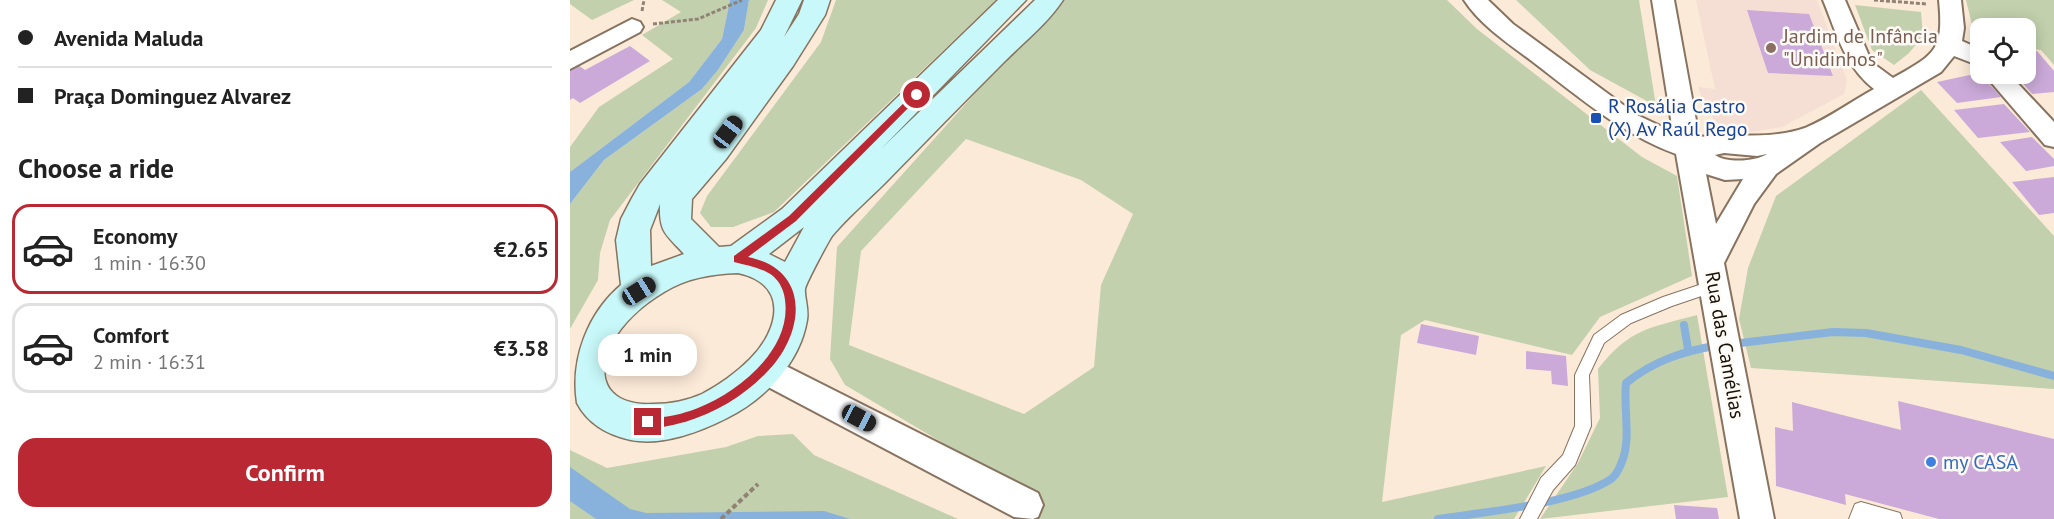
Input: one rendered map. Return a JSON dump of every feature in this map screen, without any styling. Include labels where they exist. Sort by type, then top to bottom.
[{"type":"main road","points":[[639,291],[630,243],[638,213],[658,183],[773,33],[789,0]]},
{"type":"main road","points":[[724,260],[675,223],[676,196],[715,151],[783,60],[812,15],[817,0]]},
{"type":"main road","points":[[724,260],[793,218],[1013,0]]},
{"type":"main road","points":[[788,289],[819,229],[1050,0]]},
{"type":"main road","points":[[724,260],[760,264],[777,274],[788,289],[792,313],[784,341],[764,369],[735,393],[710,408],[665,422],[632,422],[606,412],[590,393],[586,368],[595,341],[613,315],[639,291],[662,277],[686,267],[724,260]]},
{"type":"street","points":[[1475,0],[1505,29],[1628,121],[1664,140],[1688,148],[1710,165],[1725,170],[1767,167]]},
{"type":"street","points":[[1663,0],[1712,274]]},
{"type":"street","points":[[1834,0],[1858,58],[1866,70],[1892,90]]},
{"type":"street","points":[[1951,7],[1954,28],[1951,45],[1970,54]]},
{"type":"street","points":[[570,61],[632,27]]},
{"type":"street","name":"Rua das Camélias","points":[[1757,519],[1712,274],[1744,197],[1767,167],[1811,136],[1933,66],[1951,45]]},
{"type":"street","points":[[2008,84],[2042,112],[2054,138]]},
{"type":"street","name":"Rua das Camélias","points":[[1688,148],[1724,144],[1757,146],[1811,136]]},
{"type":"street","points":[[764,369],[1026,505]]},
{"type":"lane","points":[[1528,519],[1547,484],[1569,460],[1583,426],[1582,375],[1599,339],[1626,319],[1668,301],[1712,274]]},
{"type":"lane","points":[[1857,519],[1861,510],[1894,519]]},
{"type":"path","points":[[632,27],[698,19],[742,0]]},
{"type":"path","points":[[1874,0],[1951,7]]},
{"type":"path","points":[[721,519],[758,484]]},
{"type":"shaded area","name":"Jardim de Infância \"Unidinhos\"","points":[[1696,0],[1817,0],[1847,80],[1844,94],[1782,127],[1751,132],[1727,128],[1717,122],[1706,111],[1698,87],[1715,89]]},
{"type":"green space","points":[[570,0],[634,0],[592,20],[570,4]]},
{"type":"green space","points":[[662,0],[730,0],[722,39],[689,82],[570,172],[570,147],[599,107],[673,59],[642,35],[681,12]]},
{"type":"green space","points":[[749,0],[768,0],[756,28],[610,220],[600,253],[598,280],[570,329],[570,204],[604,160],[702,89],[718,70],[744,30]]},
{"type":"green space","points":[[836,0],[996,0],[774,212],[733,227],[711,227],[700,213],[707,196],[821,42]]},
{"type":"green space","points":[[1059,0],[1447,0],[1477,29],[1642,157],[1677,176],[1692,276],[1600,317],[1572,355],[1425,320],[1401,335],[1382,502],[1546,466],[1514,519],[1032,519],[1039,500],[845,385],[830,359],[837,247]],"holes":[[[966,139],[1081,180],[1133,214],[1101,285],[1094,367],[1024,414],[849,345],[861,251]]]},
{"type":"green space","points":[[1516,0],[1639,0],[1656,106],[1590,70]]},
{"type":"green space","points":[[1966,0],[2054,0],[2054,65],[2041,50],[2036,49],[2036,18],[1970,18]]},
{"type":"green space","points":[[1855,5],[1921,12],[1923,36],[1909,53],[1894,65],[1872,50]]},
{"type":"green space","points":[[1921,90],[2054,236],[2054,389],[1751,368],[1739,319],[1748,268],[1776,196]]},
{"type":"green space","points":[[1697,315],[1728,497],[1540,519],[1578,463],[1600,418],[1598,369],[1620,345],[1631,337],[1653,327]]},
{"type":"green space","points":[[793,434],[814,455],[958,519],[570,519],[570,450],[607,468],[726,447],[758,436]]},
{"type":"water","points":[[730,0],[749,0],[744,30],[718,70],[702,89],[604,160],[570,204],[570,172],[689,82],[722,39]]},
{"type":"water","points":[[570,467],[630,509],[646,513],[824,511],[850,519],[596,519],[570,501]]},
{"type":"building","points":[[1747,10],[1809,14],[1833,76],[1768,73]]},
{"type":"building","points":[[630,46],[650,61],[580,103],[573,98],[570,100],[570,69],[578,65],[585,70]]},
{"type":"building","points":[[2036,51],[2054,71],[2054,92],[2032,94],[2024,84],[2036,84]]},
{"type":"building","points":[[1970,75],[1970,84],[1989,84],[2001,97],[1957,103],[1937,82]]},
{"type":"building","points":[[2004,104],[2030,132],[1978,138],[1954,110]]},
{"type":"building","points":[[2032,137],[2054,159],[2054,166],[2026,171],[2000,142]]},
{"type":"building","points":[[2054,177],[2054,213],[2039,215],[2012,182]]},
{"type":"building","points":[[1421,324],[1479,336],[1476,355],[1417,343]]},
{"type":"building","points":[[1526,351],[1566,356],[1568,386],[1552,384],[1551,371],[1526,369]]},
{"type":"building","name":"my CASA","points":[[1898,401],[2054,439],[2054,519],[1939,519],[1845,494],[1846,505],[1776,486],[1775,427],[1793,431],[1792,402],[1901,430]]},
{"type":"building","points":[[1674,505],[1717,508],[1719,519],[1676,519]]},
{"type":"waterway","points":[[1684,325],[1688,349]]},
{"type":"waterway","points":[[1732,344],[1833,332],[1866,333],[1961,350],[2054,376]]},
{"type":"waterway","points":[[1438,519],[1552,501],[1595,488],[1611,479],[1620,466],[1626,445],[1626,383],[1659,362],[1694,350],[1720,345]]},
{"type":"place","name":"Jardim de Infância \"Unidinhos\"","points":[[1771,48]]},
{"type":"place","name":"R Rosália Castro (X) Av Raúl Rego","points":[[1596,118]]},
{"type":"place","name":"my CASA","points":[[1931,462]]},
{"type":"route","points":[[648,422],[665,422],[701,412],[735,393],[764,369],[784,341],[792,313],[788,289],[777,274],[760,264],[738,259],[793,218],[917,95]]}]
